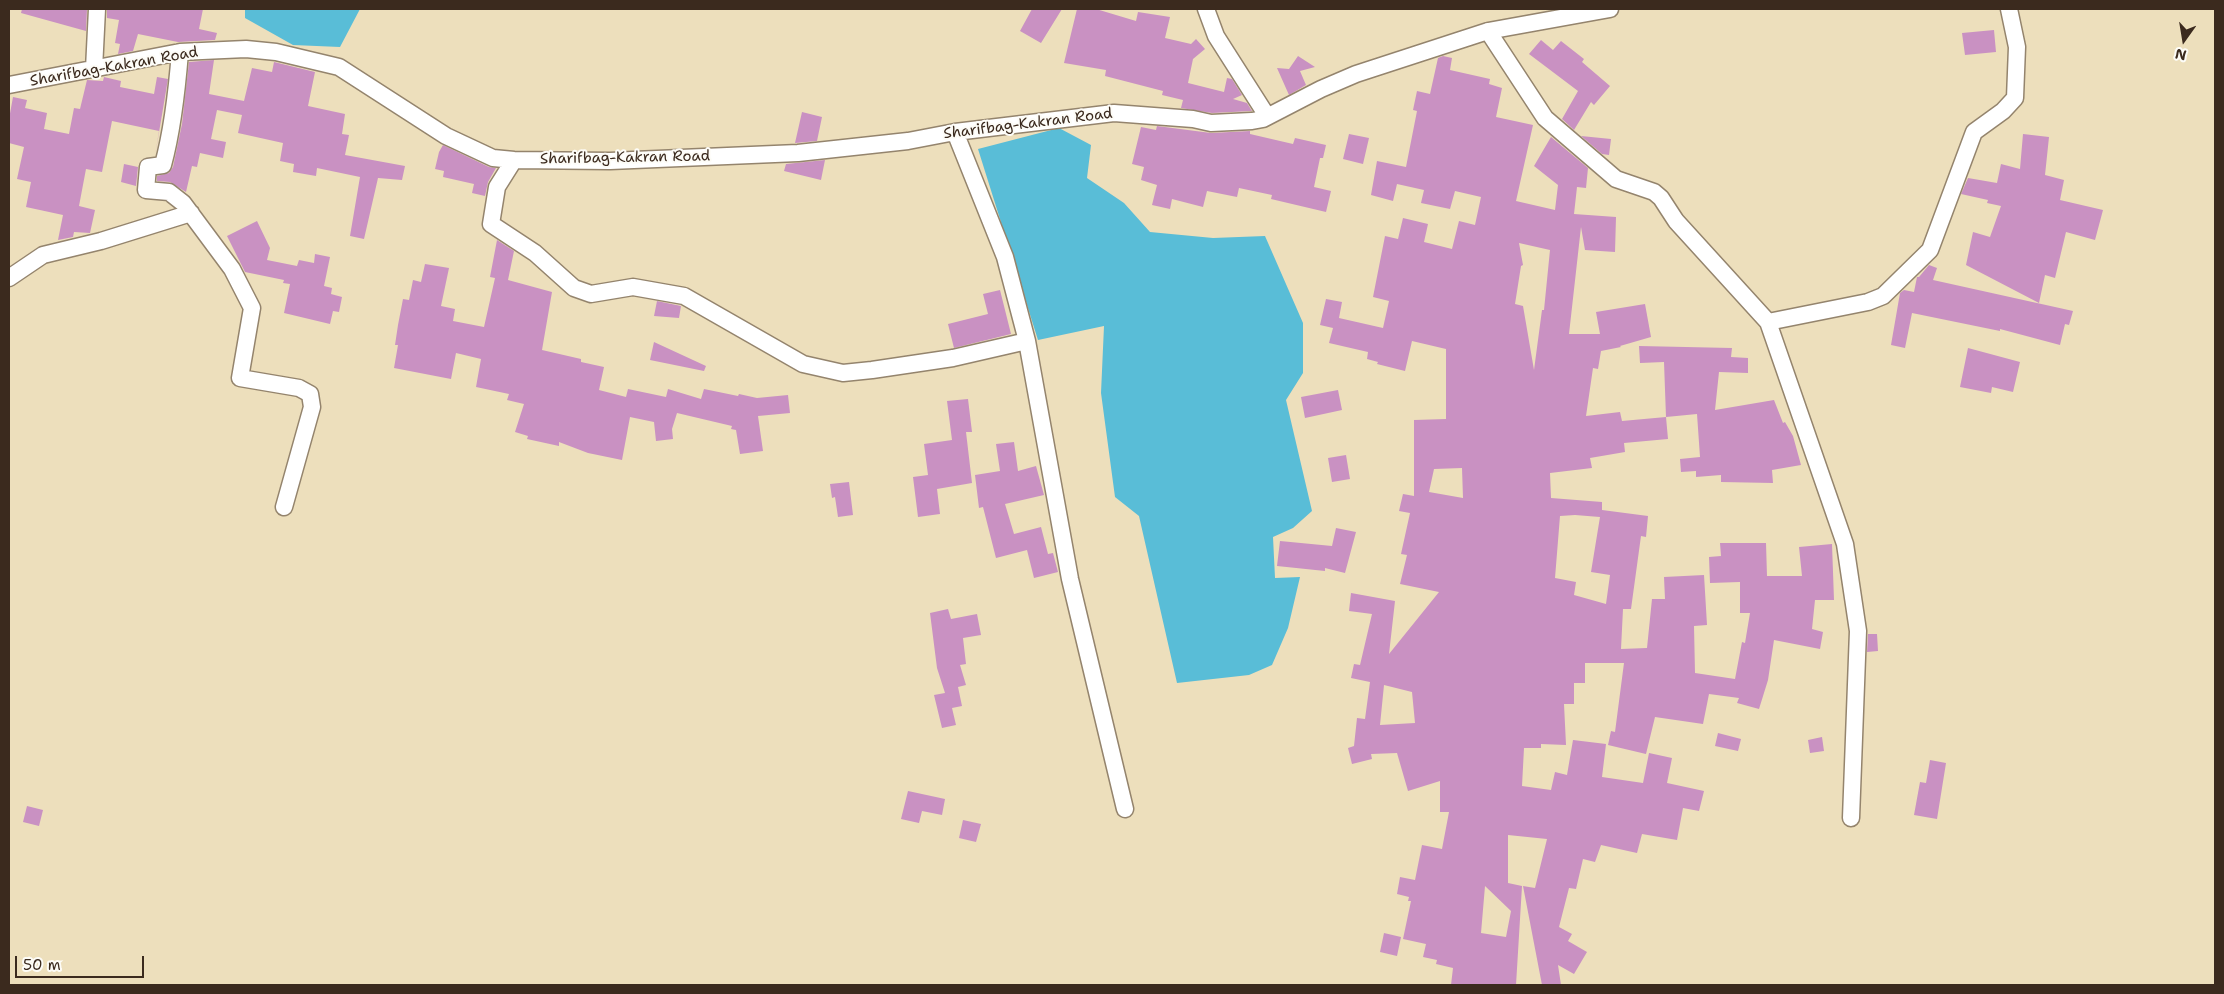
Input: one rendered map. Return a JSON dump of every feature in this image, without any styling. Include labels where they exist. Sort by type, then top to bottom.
[{"type":"street","points":[[94,69],[97,9]]},
{"type":"street","points":[[1206,9],[1216,36],[1267,116]]},
{"type":"street","name":"Sharifbag-Kakran Road","points":[[9,85],[180,52],[246,48],[276,52],[339,67],[446,136],[493,158],[610,161],[798,152],[908,141],[955,132],[1114,112],[1193,119],[1212,123],[1252,121],[1267,116],[1356,74],[1488,31],[1610,9]]},
{"type":"street","points":[[1768,322],[1868,302],[1883,296],[1930,250],[1974,132],[2003,111],[2015,98],[2017,47],[2009,9]]},
{"type":"street","points":[[1488,31],[1545,118],[1616,178],[1654,192],[1662,198],[1676,220],[1768,322],[1845,544],[1858,631],[1851,818]]},
{"type":"street","points":[[180,52],[174,118],[166,153],[163,165],[148,166],[146,190],[168,192],[183,203],[232,269],[252,308],[240,378],[299,388],[310,394],[312,407],[284,507]]},
{"type":"street","points":[[955,132],[1005,257],[1028,341],[1070,579],[1125,809]]},
{"type":"street","points":[[514,160],[497,187],[491,224],[535,253],[574,288],[591,294],[633,287],[684,296],[803,364],[843,373],[953,358],[1028,341]]},
{"type":"street","points":[[9,278],[43,255],[100,241],[191,213]]},
{"type":"water","points":[[245,9],[360,9],[340,47],[293,45],[245,18]]},
{"type":"water","points":[[1059,128],[1091,145],[1087,178],[1124,203],[1150,232],[1213,238],[1265,236],[1303,323],[1303,373],[1286,400],[1312,511],[1293,528],[1273,537],[1275,578],[1300,577],[1288,628],[1272,665],[1249,675],[1177,683],[1139,516],[1115,497],[1101,393],[1104,326],[1038,340],[978,149]]},
{"type":"building","points":[[22,9],[87,9],[86,31],[21,13]]},
{"type":"building","points":[[107,9],[203,9],[199,29],[217,33],[215,40],[178,42],[138,34],[133,51],[118,54],[120,44],[115,43],[119,20],[107,18]]},
{"type":"building","points":[[1032,9],[1062,9],[1041,43],[1020,31]]},
{"type":"building","points":[[1077,9],[1096,9],[1136,21],[1138,12],[1170,17],[1165,38],[1191,44],[1196,39],[1205,49],[1193,59],[1188,83],[1224,92],[1227,78],[1232,79],[1242,95],[1233,99],[1247,103],[1252,111],[1212,113],[1181,108],[1183,100],[1162,95],[1163,91],[1105,76],[1106,70],[1064,63]]},
{"type":"building","points":[[1994,30],[1996,52],[1965,55],[1962,33]]},
{"type":"building","points":[[1541,40],[1553,50],[1561,41],[1584,59],[1582,62],[1610,86],[1594,105],[1591,102],[1574,130],[1562,119],[1578,91],[1529,54]]},
{"type":"building","points":[[1298,56],[1315,67],[1300,71],[1306,85],[1289,95],[1277,68],[1289,69]]},
{"type":"building","points":[[1443,56],[1452,58],[1450,70],[1490,79],[1489,84],[1502,88],[1496,117],[1533,125],[1516,201],[1555,210],[1558,185],[1534,166],[1551,137],[1588,168],[1586,188],[1577,187],[1574,214],[1616,217],[1615,252],[1585,250],[1581,227],[1569,334],[1600,334],[1596,312],[1645,304],[1651,337],[1621,347],[1601,351],[1598,369],[1593,368],[1586,416],[1620,412],[1622,421],[1666,417],[1668,439],[1624,443],[1625,452],[1590,458],[1592,468],[1550,473],[1551,498],[1602,502],[1602,510],[1648,516],[1646,537],[1641,536],[1631,609],[1623,609],[1621,649],[1647,648],[1652,599],[1665,599],[1664,577],[1704,575],[1707,625],[1694,626],[1695,673],[1735,679],[1742,642],[1745,643],[1750,613],[1740,613],[1740,582],[1710,583],[1709,557],[1721,556],[1720,543],[1766,543],[1767,576],[1802,576],[1799,547],[1832,544],[1834,600],[1815,600],[1812,629],[1823,632],[1820,649],[1774,640],[1768,680],[1759,709],[1737,703],[1739,698],[1709,694],[1703,724],[1655,717],[1646,754],[1608,745],[1611,731],[1615,732],[1624,663],[1585,663],[1585,683],[1574,683],[1574,704],[1564,704],[1566,745],[1541,744],[1541,748],[1524,748],[1522,786],[1551,790],[1555,772],[1567,775],[1573,740],[1606,744],[1602,777],[1643,783],[1649,753],[1672,758],[1667,783],[1704,791],[1699,811],[1683,808],[1677,840],[1642,834],[1637,853],[1601,845],[1595,862],[1583,859],[1576,889],[1569,888],[1559,927],[1572,934],[1568,941],[1587,952],[1574,974],[1558,965],[1561,985],[1542,985],[1523,886],[1535,888],[1547,839],[1508,835],[1508,883],[1522,886],[1516,985],[1451,985],[1453,968],[1436,964],[1437,960],[1423,957],[1426,944],[1403,939],[1411,901],[1408,901],[1409,897],[1397,894],[1400,877],[1415,880],[1422,845],[1442,849],[1449,812],[1440,812],[1440,781],[1408,791],[1397,753],[1371,754],[1372,759],[1352,764],[1348,748],[1354,746],[1357,718],[1365,719],[1370,682],[1351,678],[1354,664],[1360,665],[1372,614],[1349,611],[1351,593],[1395,601],[1389,654],[1439,592],[1400,584],[1407,555],[1401,554],[1410,513],[1399,511],[1403,494],[1414,496],[1414,420],[1446,419],[1446,349],[1412,341],[1405,371],[1377,364],[1378,362],[1367,359],[1368,352],[1329,343],[1333,328],[1320,325],[1326,299],[1342,302],[1339,318],[1383,328],[1389,301],[1373,297],[1385,236],[1398,239],[1403,218],[1428,224],[1424,242],[1452,249],[1459,221],[1475,225],[1481,197],[1455,191],[1450,209],[1421,203],[1424,190],[1397,184],[1393,201],[1371,195],[1377,161],[1406,167],[1417,111],[1413,110],[1417,91],[1430,94],[1438,58]],"holes":[[[1519,243],[1550,250],[1544,310],[1542,310],[1534,370],[1523,306],[1515,304],[1521,266],[1523,265]],[[1462,468],[1463,498],[1429,492],[1434,469]],[[1560,516],[1600,517],[1591,572],[1610,575],[1606,604],[1574,595],[1576,582],[1555,578]],[[1384,685],[1412,692],[1415,723],[1380,725]],[[1485,886],[1511,911],[1506,937],[1481,933]]]},
{"type":"building","points":[[214,60],[209,94],[244,101],[252,68],[272,72],[274,62],[315,72],[308,106],[345,114],[342,134],[349,135],[345,155],[405,166],[402,180],[378,178],[364,239],[350,236],[360,177],[317,168],[316,176],[293,172],[294,164],[280,161],[283,143],[238,133],[242,115],[217,110],[211,139],[226,142],[223,158],[200,153],[197,167],[192,166],[186,192],[170,182],[157,181],[157,176],[169,173],[173,167],[182,124],[189,62]]},
{"type":"building","points":[[104,77],[121,81],[120,87],[154,94],[157,77],[168,79],[155,156],[159,131],[112,121],[102,172],[86,169],[79,206],[95,210],[90,233],[74,232],[73,237],[58,240],[63,215],[26,207],[31,182],[17,179],[24,147],[9,143],[9,119],[13,97],[27,100],[25,108],[47,113],[44,129],[69,134],[74,108],[80,109],[87,80],[103,81]]},
{"type":"building","points":[[802,112],[822,117],[817,141],[795,143]]},
{"type":"building","points":[[1157,126],[1211,133],[1250,131],[1250,134],[1293,144],[1295,138],[1326,145],[1323,158],[1320,158],[1314,187],[1331,191],[1326,212],[1271,199],[1272,195],[1239,188],[1237,197],[1207,191],[1203,207],[1172,199],[1170,209],[1152,205],[1157,185],[1141,180],[1144,167],[1132,164],[1141,127],[1156,130]]},
{"type":"building","points":[[1349,134],[1369,138],[1363,164],[1343,159]]},
{"type":"building","points":[[2023,134],[2049,137],[2045,175],[2064,180],[2060,200],[2103,210],[2095,240],[2066,232],[2055,278],[2045,275],[2039,303],[1966,265],[1973,232],[1990,237],[2001,206],[1987,203],[1988,200],[1961,194],[1968,178],[1997,183],[2001,164],[2020,169]]},
{"type":"building","points":[[1581,136],[1611,139],[1609,155],[1602,154]]},
{"type":"building","points":[[443,145],[489,167],[496,168],[488,182],[485,196],[472,193],[474,184],[443,177],[444,171],[435,169],[439,152]]},
{"type":"building","points":[[825,160],[821,180],[784,171],[786,164]]},
{"type":"building","points":[[124,164],[138,167],[136,186],[121,182]]},
{"type":"building","points":[[257,221],[270,248],[267,260],[297,266],[299,260],[314,263],[315,254],[330,257],[324,286],[332,288],[331,294],[342,297],[339,312],[333,311],[330,324],[284,313],[290,284],[283,283],[284,280],[245,272],[227,236]]},
{"type":"building","points":[[497,240],[514,251],[508,280],[552,292],[542,350],[581,359],[581,362],[604,367],[599,390],[626,397],[628,389],[666,397],[668,389],[701,399],[704,389],[757,398],[788,395],[790,413],[758,416],[763,451],[740,454],[736,430],[731,429],[732,426],[677,413],[672,429],[673,439],[656,441],[654,422],[630,417],[622,460],[588,453],[559,442],[559,446],[527,439],[528,436],[515,432],[524,404],[507,400],[509,394],[476,387],[481,359],[456,353],[451,379],[394,368],[398,345],[395,345],[403,299],[409,300],[413,280],[421,282],[425,264],[449,268],[441,306],[455,309],[453,321],[484,327],[495,278],[490,277]]},
{"type":"building","points":[[1929,265],[1937,268],[1933,280],[2073,311],[2069,325],[2065,324],[2060,345],[2000,329],[2000,331],[1912,313],[1905,348],[1891,345],[1900,293],[1904,290],[1914,292],[1917,277]]},
{"type":"building","points":[[1000,290],[1011,334],[954,348],[948,324],[988,314],[983,294]]},
{"type":"building","points":[[657,301],[681,306],[679,318],[654,316]]},
{"type":"building","points":[[654,342],[706,366],[704,371],[650,360]]},
{"type":"building","points":[[1639,346],[1732,348],[1731,357],[1748,358],[1748,373],[1719,372],[1715,410],[1774,400],[1783,423],[1785,422],[1793,436],[1801,465],[1772,470],[1773,483],[1721,482],[1721,475],[1696,477],[1696,471],[1681,472],[1680,459],[1700,457],[1697,414],[1666,417],[1664,362],[1640,363]]},
{"type":"building","points":[[1968,348],[2020,362],[2013,392],[1992,387],[1991,393],[1960,387]]},
{"type":"building","points":[[1338,390],[1342,410],[1305,418],[1301,397]]},
{"type":"building","points":[[968,399],[972,432],[966,432],[972,483],[937,489],[940,514],[918,517],[913,477],[928,475],[924,444],[952,440],[947,401]]},
{"type":"building","points":[[1014,442],[1018,471],[1036,466],[1044,495],[1005,504],[1014,534],[1041,527],[1048,554],[1053,553],[1058,572],[1034,578],[1027,550],[996,558],[983,507],[979,508],[975,475],[1000,471],[996,444]]},
{"type":"building","points":[[1346,455],[1350,479],[1332,482],[1328,458]]},
{"type":"building","points":[[849,482],[853,515],[838,517],[835,497],[832,498],[830,484]]},
{"type":"building","points":[[1336,528],[1356,532],[1345,573],[1325,568],[1325,571],[1277,566],[1280,541],[1332,546]]},
{"type":"building","points":[[948,609],[951,619],[977,614],[981,635],[963,638],[966,664],[960,665],[966,685],[958,687],[962,706],[952,708],[956,725],[942,728],[934,695],[945,693],[937,668],[930,613]]},
{"type":"building","points":[[1868,634],[1877,634],[1878,651],[1867,652]]},
{"type":"building","points":[[1718,733],[1741,739],[1738,751],[1715,746]]},
{"type":"building","points":[[1822,737],[1824,751],[1810,753],[1808,740]]},
{"type":"building","points":[[1930,760],[1946,763],[1937,819],[1914,815],[1920,782],[1926,783]]},
{"type":"building","points":[[908,791],[945,799],[942,815],[922,811],[919,823],[901,819]]},
{"type":"building","points":[[27,806],[43,810],[39,826],[23,822]]},
{"type":"building","points":[[963,820],[981,824],[976,842],[959,838]]},
{"type":"building","points":[[1384,933],[1401,937],[1397,956],[1380,952]]}]
